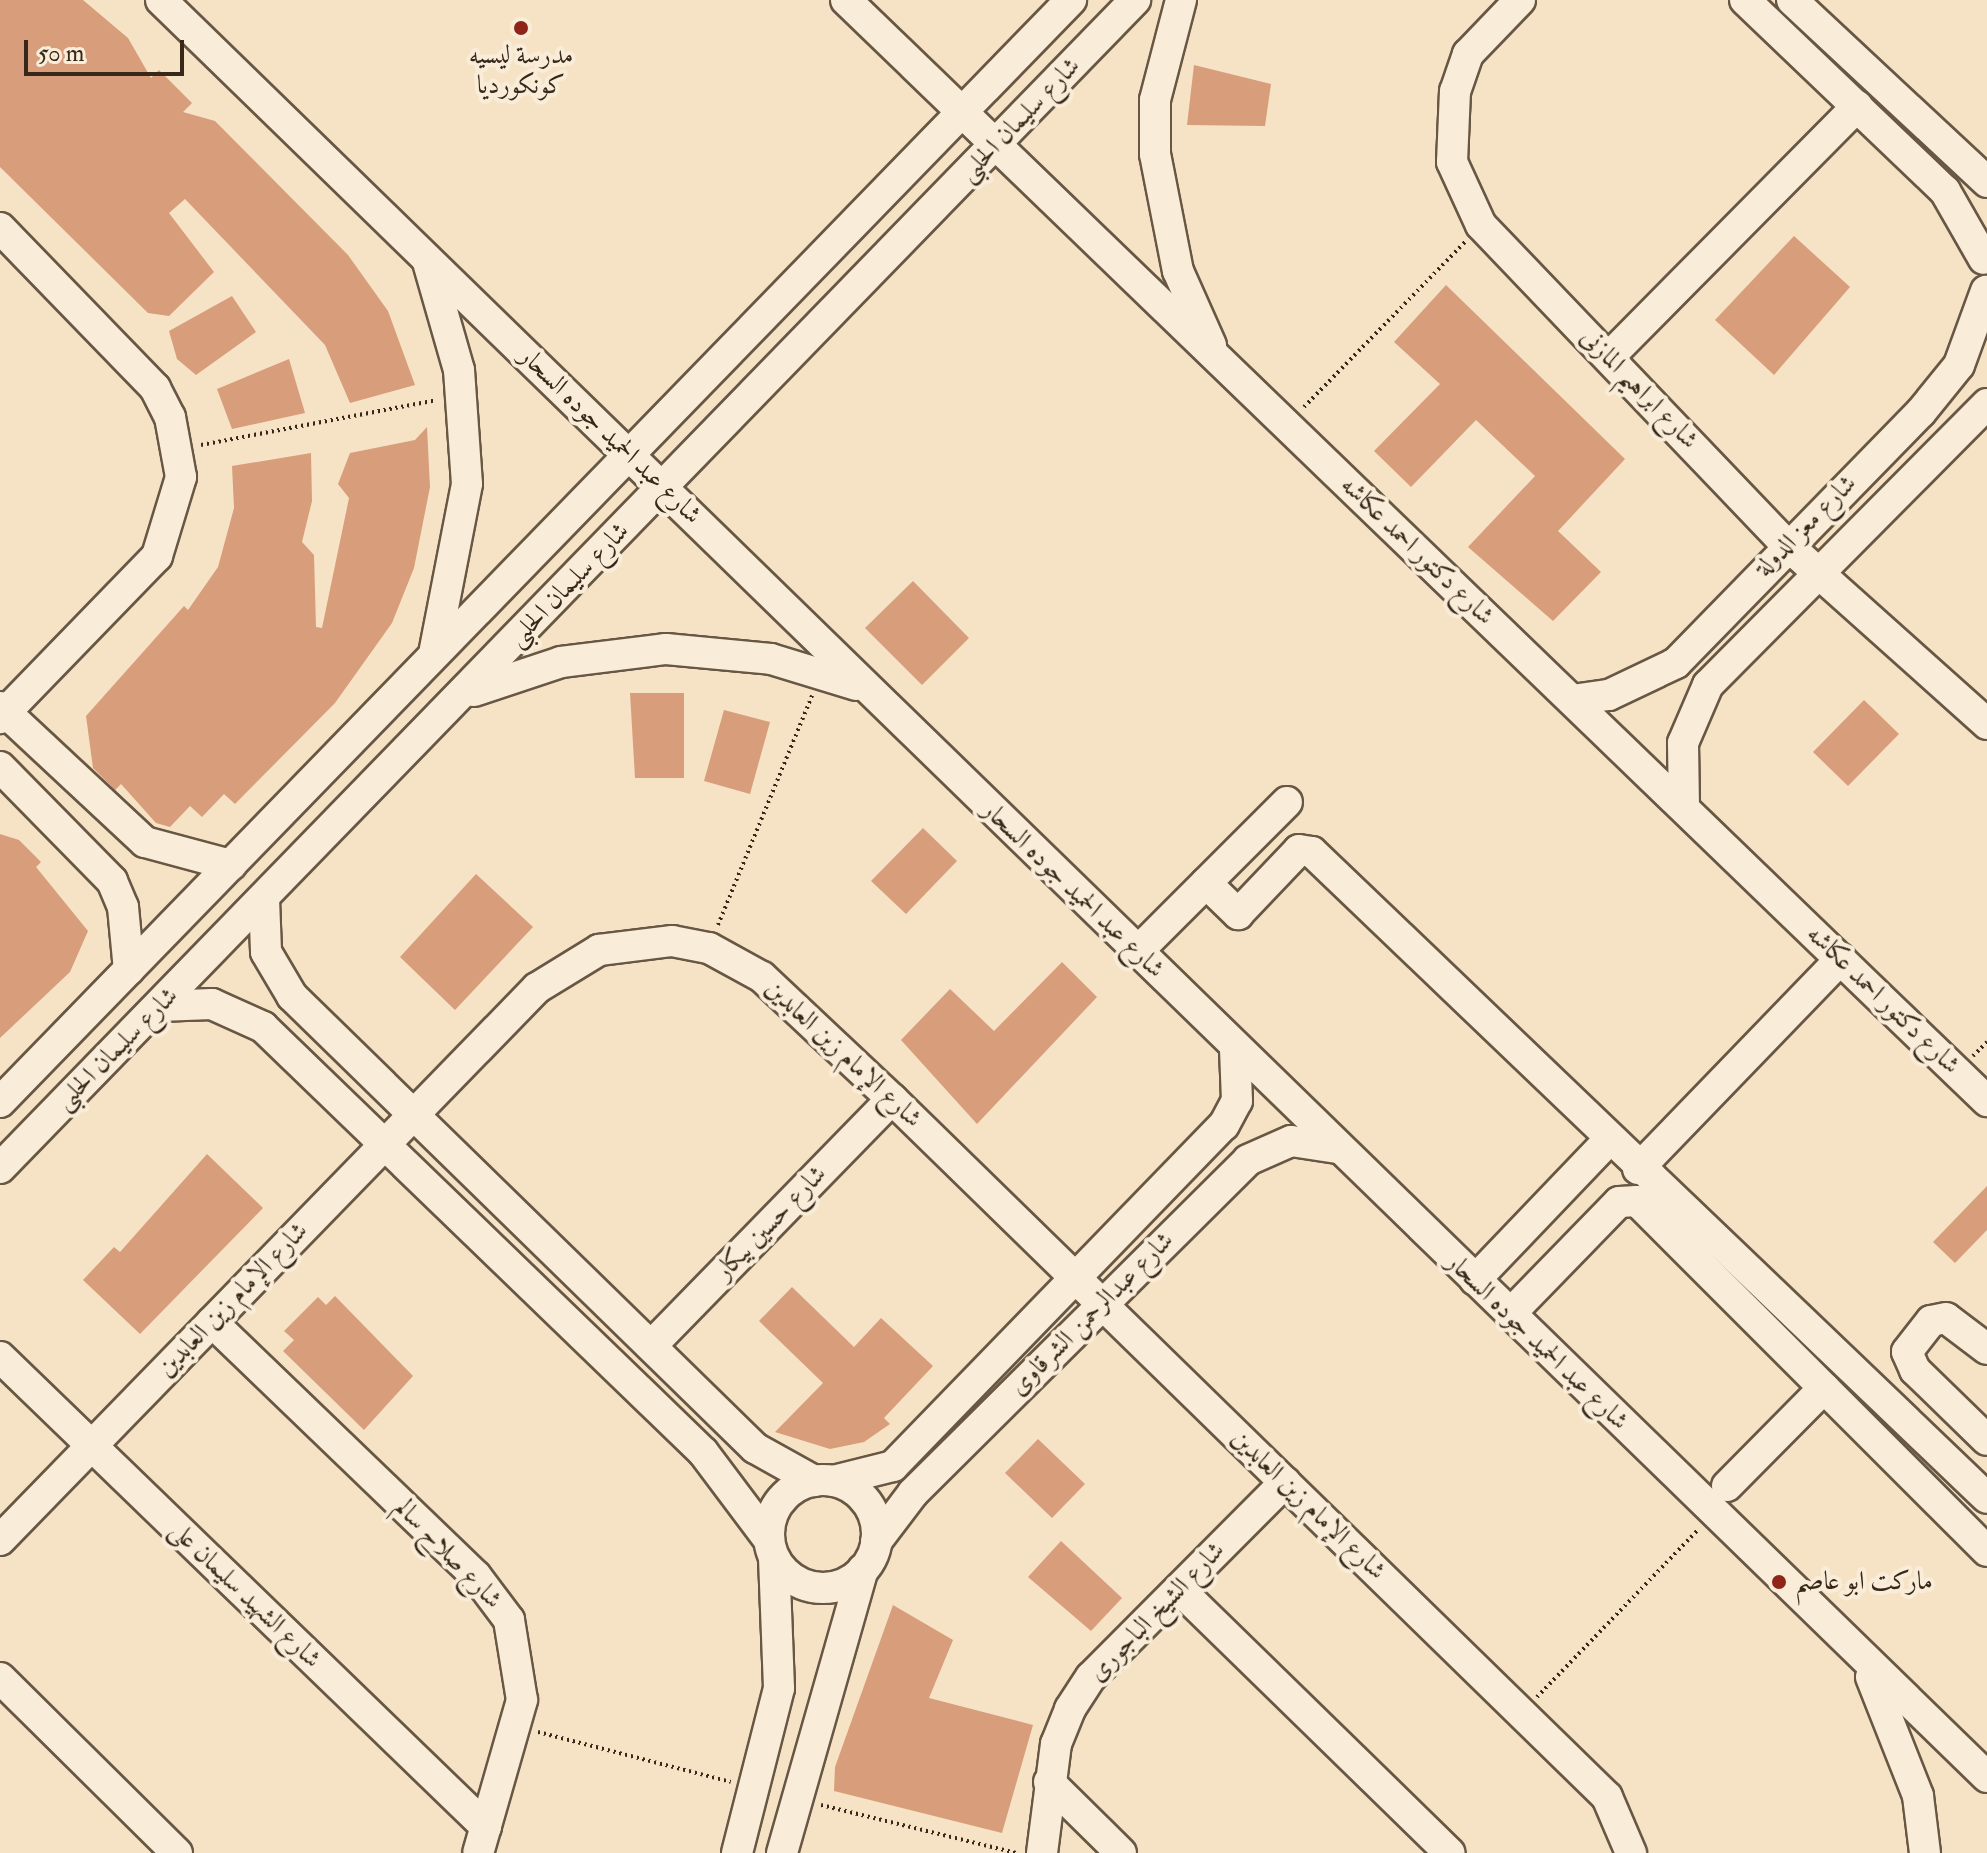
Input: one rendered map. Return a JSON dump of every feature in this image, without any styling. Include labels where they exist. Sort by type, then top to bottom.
[{"type":"street","name":"شارع عبد الحميد جوده السحار","points":[[161,0],[1713,1515],[1987,1777]]},
{"type":"street","name":"شارع دكتور احمد عكاشه","points":[[846,0],[1987,1101]]},
{"type":"street","name":"شارع سليمان الحلبى","points":[[0,1102],[1071,0]]},
{"type":"street","name":"شارع سليمان الحلبى","points":[[0,1168],[1135,0]]},
{"type":"street","points":[[1181,0],[1155,100],[1155,154],[1178,271],[1219,362]]},
{"type":"street","name":"شارع ابراهيم المازنى","points":[[1520,0],[1468,54],[1455,91],[1452,162],[1481,225],[1786,544],[1987,724]]},
{"type":"street","points":[[1745,0],[1945,191],[1986,256],[1987,292]]},
{"type":"street","points":[[1792,0],[1987,182]]},
{"type":"street","points":[[1609,357],[1857,106]]},
{"type":"street","points":[[4,240],[155,388],[179,449],[178,504],[157,556],[2,713],[145,842],[231,865]]},
{"type":"street","points":[[426,256],[462,395],[461,541],[433,656]]},
{"type":"street","name":"شارع معز الدولة","points":[[1572,700],[1609,695],[1676,663],[1786,544],[1942,386],[1971,340],[1987,292]]},
{"type":"street","name":"شارع معز الدولة","points":[[1684,807],[1683,743],[1708,685],[1987,404]]},
{"type":"street","points":[[461,697],[561,662],[666,649],[719,651],[822,672],[868,689]]},
{"type":"street","points":[[343,750],[376,782]]},
{"type":"street","points":[[0,767],[112,881],[123,907],[129,970]]},
{"type":"street","points":[[1137,952],[1287,802]]},
{"type":"street","points":[[1206,883],[1238,914],[1299,850],[1312,852],[1638,1169],[1987,1498]]},
{"type":"street","points":[[264,899],[266,952],[277,976],[413,1114],[772,1463],[824,1481],[867,1503],[876,1542],[863,1569],[782,1853]]},
{"type":"street","name":"شارع الإمام زين العابدين","points":[[0,1540],[413,1114],[566,966],[635,942],[709,948],[762,977],[892,1099],[1522,1713],[1607,1797],[1631,1853]]},
{"type":"street","points":[[1638,1169],[1841,959]]},
{"type":"street","points":[[159,1006],[212,1004],[239,1011],[385,1144],[703,1452],[792,1577],[816,1588],[850,1581],[863,1569]]},
{"type":"street","name":"شارع عبدالرحمن الشرقاوى","points":[[824,1481],[893,1466],[1224,1125],[1237,1101],[1235,1048]]},
{"type":"street","points":[[29,1073],[62,1105]]},
{"type":"street","name":"شارع حسين بيكار","points":[[651,1346],[892,1099]]},
{"type":"street","points":[[1475,1280],[1609,1140]]},
{"type":"street","name":"شارع عبدالرحمن الشرقاوى","points":[[876,1542],[913,1493],[1248,1160],[1291,1141],[1338,1148]]},
{"type":"street","points":[[1510,1314],[1619,1202],[1630,1199],[1987,1551]]},
{"type":"street","points":[[1987,1349],[1946,1318],[1931,1321],[1907,1352],[1915,1370],[1987,1440]]},
{"type":"street","name":"شارع صلاح سالم","points":[[212,1322],[495,1596],[521,1659],[516,1726],[482,1840]]},
{"type":"street","name":"شارع الشهيد سليمان على","points":[[2,1360],[482,1840]]},
{"type":"street","points":[[1720,1478],[1817,1381]]},
{"type":"street","points":[[737,1853],[779,1688],[772,1549],[776,1508],[824,1481]]},
{"type":"street","name":"شارع الشيخ الباجورى","points":[[1042,1853],[1056,1744],[1084,1687],[1285,1482]]},
{"type":"street","points":[[1179,1589],[1450,1853]]},
{"type":"street","points":[[1861,1658],[1895,1724],[1918,1796],[1925,1853]]},
{"type":"street","points":[[0,1678],[177,1853]]},
{"type":"street","points":[[1049,1782],[1121,1853]]},
{"type":"path","points":[[1286,425],[1481,225]]},
{"type":"path","points":[[179,449],[462,395]]},
{"type":"path","points":[[709,948],[822,672]]},
{"type":"path","points":[[1522,1713],[1713,1515]]},
{"type":"path","points":[[516,1726],[753,1788]]},
{"type":"path","points":[[795,1799],[1017,1853]]},
{"type":"building","points":[[0,0],[83,0],[128,38],[151,78],[159,70],[192,103],[183,112],[215,121],[348,255],[388,311],[415,385],[350,403],[325,345],[185,199],[169,213],[214,272],[169,316],[148,313],[0,167]]},
{"type":"building","points":[[1194,65],[1271,84],[1265,126],[1187,125]]},
{"type":"building","points":[[1794,236],[1850,287],[1774,375],[1715,320]]},
{"type":"building","points":[[1446,285],[1625,459],[1558,531],[1601,572],[1553,621],[1468,547],[1535,476],[1476,420],[1411,487],[1374,451],[1440,384],[1394,342]]},
{"type":"building","points":[[232,296],[256,332],[196,375],[177,359],[169,331]]},
{"type":"building","points":[[289,359],[305,413],[232,429],[217,389]]},
{"type":"building","points":[[427,427],[430,487],[414,568],[392,623],[335,703],[235,804],[224,794],[202,817],[190,806],[170,827],[156,823],[121,784],[115,790],[93,768],[86,716],[184,606],[188,610],[218,567],[234,508],[232,466],[311,453],[312,501],[302,542],[314,555],[316,627],[322,628],[349,498],[338,484],[350,453],[415,440]]},
{"type":"building","points":[[913,581],[969,638],[922,685],[865,628]]},
{"type":"building","points":[[630,693],[684,693],[684,778],[635,778]]},
{"type":"building","points":[[1864,700],[1899,734],[1848,786],[1813,752]]},
{"type":"building","points":[[724,710],[770,722],[750,794],[704,781]]},
{"type":"building","points":[[923,828],[957,861],[906,914],[871,881]]},
{"type":"building","points":[[0,834],[19,840],[41,862],[36,867],[88,931],[70,972],[0,1038]]},
{"type":"building","points":[[476,874],[533,927],[455,1010],[400,957]]},
{"type":"building","points":[[1062,962],[1097,997],[977,1124],[901,1040],[950,989],[994,1031]]},
{"type":"building","points":[[207,1154],[263,1208],[140,1334],[83,1280],[114,1247],[120,1252]]},
{"type":"building","points":[[1987,1186],[1987,1230],[1955,1263],[1933,1242]]},
{"type":"building","points":[[792,1287],[854,1347],[881,1318],[933,1366],[884,1418],[890,1424],[864,1442],[830,1449],[775,1432],[823,1383],[759,1321]]},
{"type":"building","points":[[335,1296],[413,1376],[364,1430],[283,1351],[294,1340],[284,1331],[318,1297],[326,1305]]},
{"type":"building","points":[[1038,1439],[1085,1484],[1052,1518],[1005,1473]]},
{"type":"building","points":[[1061,1541],[1122,1598],[1091,1631],[1028,1577]]},
{"type":"building","points":[[893,1605],[953,1640],[929,1698],[1033,1725],[1002,1833],[834,1791],[835,1767]]},
{"type":"place","name":"مدرسة ليسيه كونكورديا","points":[[521,28]]},
{"type":"place","name":"ماركت ابو عاصم","points":[[1779,1582]]}]
